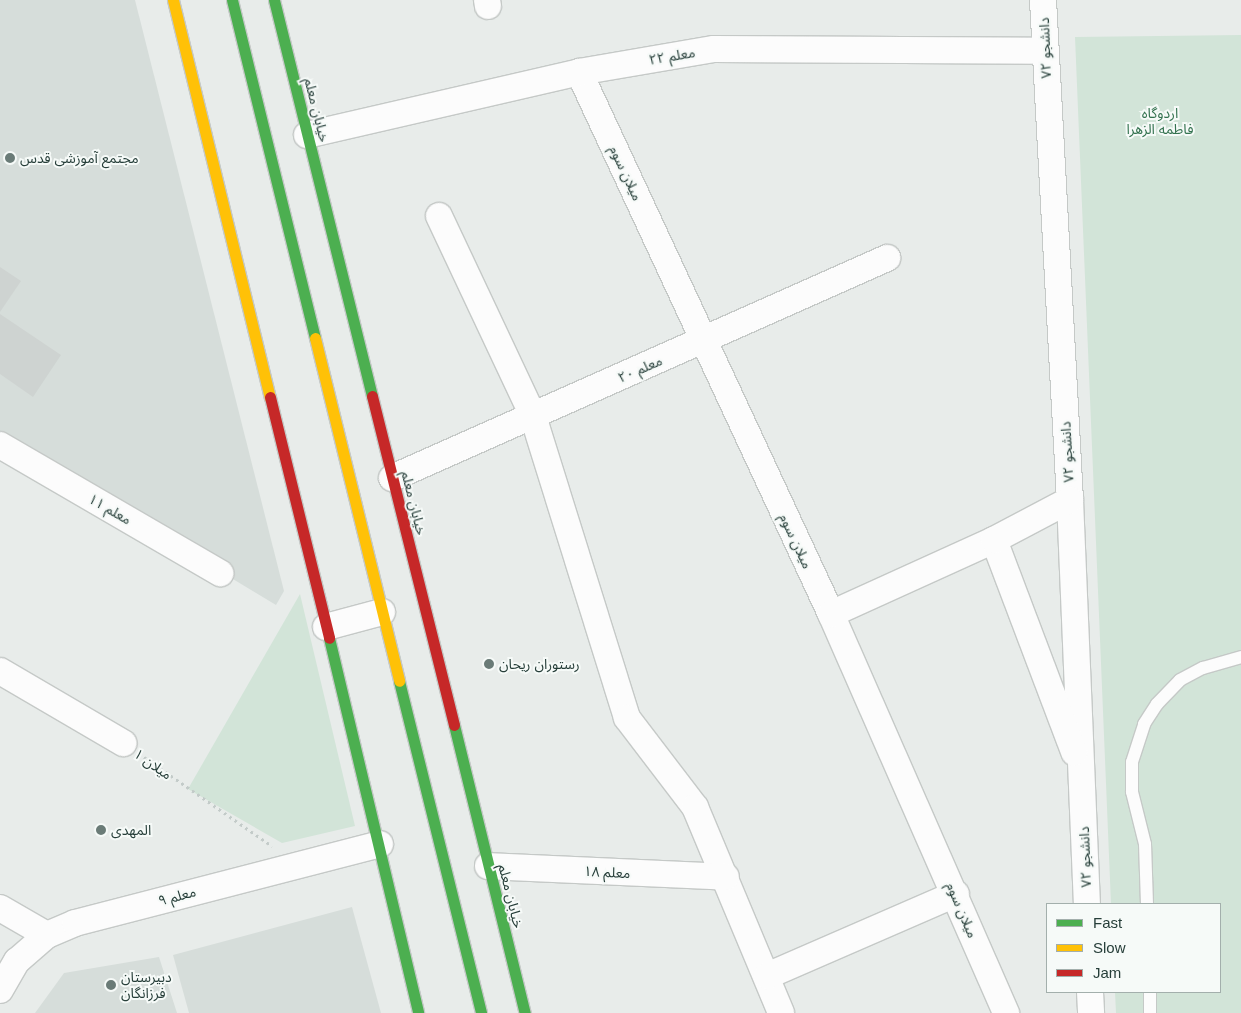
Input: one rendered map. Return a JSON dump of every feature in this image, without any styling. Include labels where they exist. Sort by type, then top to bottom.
[{"type":"main road","points":[[173,0],[380,844],[418,1013]]},
{"type":"main road","points":[[232,0],[481,1013]]},
{"type":"main road","name":"خیابان معلم","points":[[274,0],[525,1013]]},
{"type":"main road","points":[[315,337],[355,327]]},
{"type":"street","name":"دانشجو ۷۲","points":[[1043,0],[1044,51],[1070,500],[1087,903]]},
{"type":"street","name":"معلم ۲۲","points":[[307,135],[579,72],[714,49],[1044,51]]},
{"type":"street","name":"میلان سوم","points":[[579,72],[831,614],[956,894],[1006,1013]]},
{"type":"street","points":[[439,216],[533,416],[627,718],[695,807],[768,976],[780,1013]]},
{"type":"street","name":"معلم ۲۰","points":[[392,478],[887,258]]},
{"type":"street","name":"معلم ۱۱","points":[[2,449],[220,573]]},
{"type":"street","points":[[831,614],[994,540],[1070,500]]},
{"type":"street","points":[[994,540],[1082,773]]},
{"type":"street","points":[[326,627],[382,612]]},
{"type":"street","name":"میلان ۱","points":[[0,671],[123,743]]},
{"type":"street","name":"معلم ۹","points":[[0,990],[17,961],[47,935],[74,923],[380,844]]},
{"type":"street","name":"معلم ۱۸","points":[[488,866],[726,877]]},
{"type":"street","points":[[768,976],[956,894]]},
{"type":"street","points":[[0,908],[47,935]]},
{"type":"street","points":[[1090,993],[1091,1013]]},
{"type":"lane","points":[[1147,903],[1145,844],[1132,792],[1132,762],[1144,724],[1157,704],[1180,680],[1203,668],[1241,657]]},
{"type":"lane","points":[[1150,993],[1150,1013]]},
{"type":"path","name":"میلان ۱","points":[[123,743],[300,865]]},
{"type":"shaded area","points":[[0,0],[135,0],[284,591],[276,605],[0,438]]},
{"type":"shaded area","points":[[352,907],[381,1013],[189,1013],[173,955]]},
{"type":"shaded area","name":"دبیرستان فرزانگان","points":[[159,957],[177,1013],[35,1013],[64,973]]},
{"type":"green space","name":"اردوگاه فاطمه الزهرا","points":[[1241,35],[1241,1013],[1116,1013],[1115,993],[1221,993],[1221,903],[1111,903],[1075,37]]},
{"type":"green space","points":[[300,594],[355,826],[282,843],[188,789]]},
{"type":"building","points":[[0,267],[21,281],[0,312]]},
{"type":"building","points":[[0,314],[61,355],[33,397],[0,374]]},
{"type":"traffic: fast","points":[[232,0],[315,338]]},
{"type":"traffic: fast","points":[[274,0],[372,396]]},
{"type":"traffic: fast","points":[[329,638],[418,1013]]},
{"type":"traffic: fast","points":[[399,681],[481,1013]]},
{"type":"traffic: fast","points":[[454,725],[525,1013]]},
{"type":"traffic: slow","points":[[173,0],[270,397]]},
{"type":"traffic: slow","points":[[315,338],[399,681]]},
{"type":"traffic: jam","points":[[372,396],[454,725]]},
{"type":"traffic: jam","points":[[270,397],[329,638]]},
{"type":"place","name":"مجتمع آموزشی قدس","points":[[10,158]]},
{"type":"place","name":"رستوران ریحان","points":[[489,664]]},
{"type":"place","name":"المهدی","points":[[101,830]]},
{"type":"place","name":"دبیرستان فرزانگان","points":[[111,985]]}]
